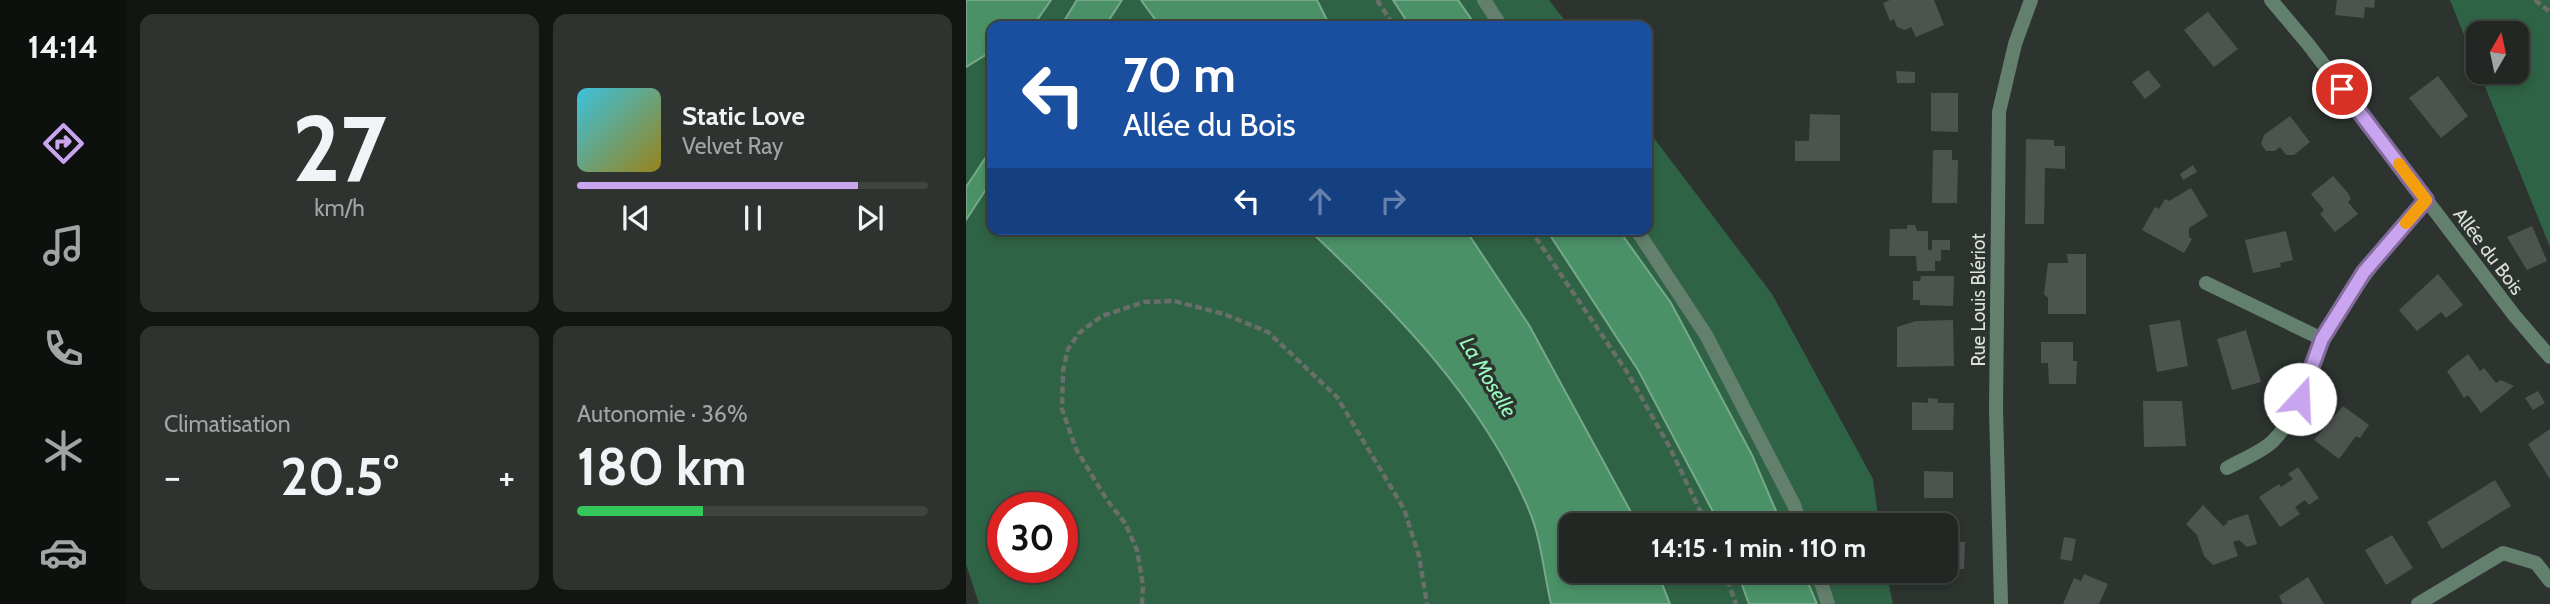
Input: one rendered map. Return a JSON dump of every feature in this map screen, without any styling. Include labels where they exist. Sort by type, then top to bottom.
[{"type":"street","points":[[1484,0],[1498,21]]},
{"type":"street","name":"Rue Louis Blériot","points":[[2001,604],[1996,410],[1998,112],[2015,44],[2031,0]]},
{"type":"street","name":"Allée du Bois","points":[[2271,0],[2308,44],[2514,315],[2550,358]]},
{"type":"street","name":"Allée du Bois","points":[[2227,468],[2273,442],[2300,399],[2322,339],[2364,272],[2426,200]]},
{"type":"street","points":[[1640,235],[1706,335],[1797,513]]},
{"type":"street","points":[[2206,283],[2322,339]]},
{"type":"street","points":[[2418,604],[2503,553],[2536,563],[2550,581]]},
{"type":"street","points":[[1821,583],[1828,604]]},
{"type":"path","points":[[1377,0],[1391,21]]},
{"type":"path","points":[[2535,0],[2550,12]]},
{"type":"path","points":[[1534,235],[1627,372],[1669,446],[1701,513]]},
{"type":"path","points":[[1142,604],[1143,585],[1137,550],[1125,523],[1107,500],[1076,449],[1062,408],[1063,371],[1068,349],[1079,333],[1102,316],[1144,302],[1174,301],[1223,314],[1268,332],[1337,397],[1404,509],[1419,556],[1426,604]]},
{"type":"path","points":[[1729,583],[1736,604]]},
{"type":"shaded area","points":[[1051,0],[1077,0],[1064,21],[1036,21]]},
{"type":"shaded area","points":[[1122,0],[1141,0],[1156,21],[1108,21]]},
{"type":"shaded area","points":[[1317,0],[1394,0],[1407,21],[1328,21]]},
{"type":"shaded area","points":[[1458,0],[1549,0],[1565,21],[1473,21]]},
{"type":"shaded area","points":[[2450,0],[2550,0],[2550,247],[2484,84],[2529,84],[2529,21],[2466,21],[2466,40]]},
{"type":"shaded area","points":[[987,54],[987,156],[966,187],[966,67]]},
{"type":"shaded area","points":[[1652,136],[1772,294],[1873,479],[1877,513],[1777,513],[1752,455],[1671,303],[1622,235],[1652,235]]},
{"type":"shaded area","points":[[987,188],[987,235],[1314,235],[1434,359],[1487,431],[1529,510],[1551,604],[979,604],[966,564],[966,220]]},
{"type":"shaded area","points":[[1469,235],[1550,235],[1638,370],[1714,513],[1631,513],[1529,325]]},
{"type":"shaded area","points":[[1662,583],[1741,583],[1749,604],[1670,604]]},
{"type":"shaded area","points":[[1808,583],[1889,583],[1893,604],[1817,604]]},
{"type":"water","points":[[966,0],[1051,0],[1036,21],[987,21],[987,54],[966,67]]},
{"type":"water","points":[[1077,0],[1122,0],[1108,21],[1064,21]]},
{"type":"water","points":[[1141,0],[1317,0],[1328,21],[1156,21]]},
{"type":"water","points":[[1393,0],[1458,0],[1473,21],[1407,21]]},
{"type":"water","points":[[987,156],[987,188],[966,220],[966,187]]},
{"type":"water","name":"La Moselle","points":[[1314,235],[1469,235],[1529,325],[1631,513],[1559,513],[1559,583],[1662,583],[1670,604],[1551,604],[1533,521],[1510,470],[1462,394],[1404,325]]},
{"type":"water","points":[[1550,235],[1622,235],[1671,303],[1752,455],[1777,513],[1714,513],[1638,370]]},
{"type":"water","points":[[1741,583],[1808,583],[1817,604],[1749,604]]},
{"type":"building","points":[[1890,0],[1934,0],[1944,25],[1916,37],[1911,27],[1905,30],[1897,27],[1894,19],[1890,21],[1883,3]]},
{"type":"building","points":[[2337,0],[2375,0],[2374,8],[2365,7],[2364,18],[2335,15]]},
{"type":"building","points":[[2208,12],[2238,49],[2214,67],[2184,30]]},
{"type":"building","points":[[2148,70],[2161,86],[2145,99],[2132,82]]},
{"type":"building","points":[[1896,71],[1915,72],[1915,83],[1897,83]]},
{"type":"building","points":[[2438,76],[2468,116],[2441,138],[2409,98]]},
{"type":"building","points":[[1931,93],[1958,93],[1958,132],[1931,131]]},
{"type":"building","points":[[1810,114],[1840,115],[1840,161],[1795,161],[1795,141],[1809,141]]},
{"type":"building","points":[[2290,116],[2310,142],[2294,155],[2286,155],[2280,147],[2275,151],[2266,151],[2261,144],[2264,135]]},
{"type":"building","points":[[2026,139],[2054,140],[2054,146],[2065,146],[2065,169],[2045,168],[2044,224],[2025,224]]},
{"type":"building","points":[[1933,150],[1952,150],[1952,160],[1958,160],[1957,203],[1932,203]]},
{"type":"building","points":[[2193,165],[2197,172],[2183,180],[2180,174]]},
{"type":"building","points":[[2333,176],[2348,193],[2351,199],[2348,202],[2358,214],[2335,232],[2320,214],[2324,210],[2311,194]]},
{"type":"building","points":[[2191,188],[2208,216],[2189,228],[2189,237],[2192,239],[2184,253],[2142,230],[2155,207],[2159,209],[2165,199],[2169,201]]},
{"type":"building","points":[[1907,225],[1915,225],[1917,231],[1928,231],[1928,250],[1932,250],[1932,240],[1950,240],[1950,250],[1941,250],[1941,261],[1935,261],[1935,271],[1917,271],[1916,256],[1889,256],[1890,229],[1907,229]]},
{"type":"building","points":[[2532,226],[2547,261],[2527,270],[2507,237]]},
{"type":"building","points":[[2286,231],[2293,260],[2280,263],[2281,267],[2253,273],[2245,240]]},
{"type":"building","points":[[2067,254],[2086,254],[2086,314],[2048,314],[2048,298],[2044,294],[2048,263],[2068,263]]},
{"type":"building","points":[[2438,274],[2463,305],[2446,318],[2441,312],[2417,331],[2399,310]]},
{"type":"building","points":[[1921,276],[1954,276],[1953,306],[1920,305],[1920,300],[1913,300],[1913,281],[1920,281]]},
{"type":"building","points":[[1953,320],[1954,366],[1897,367],[1897,327],[1916,321]]},
{"type":"building","points":[[2180,320],[2188,366],[2157,372],[2149,325]]},
{"type":"building","points":[[2246,330],[2261,382],[2232,390],[2217,339]]},
{"type":"building","points":[[2041,342],[2073,342],[2073,361],[2077,361],[2076,384],[2049,384],[2048,363],[2041,363]]},
{"type":"building","points":[[2468,354],[2480,371],[2484,368],[2496,383],[2501,380],[2514,386],[2481,413],[2468,395],[2464,398],[2447,371]]},
{"type":"building","points":[[2538,391],[2545,403],[2533,410],[2525,398]]},
{"type":"building","points":[[1928,398],[1938,399],[1938,403],[1954,403],[1953,430],[1912,430],[1912,402],[1928,403]]},
{"type":"building","points":[[2143,401],[2182,401],[2186,446],[2144,447]]},
{"type":"building","points":[[2343,406],[2369,425],[2360,438],[2356,436],[2339,459],[2314,440]]},
{"type":"building","points":[[2550,429],[2550,479],[2528,444]]},
{"type":"building","points":[[2298,467],[2319,498],[2309,505],[2305,500],[2295,507],[2300,514],[2280,527],[2259,497],[2279,484],[2281,487],[2293,479],[2288,474]]},
{"type":"building","points":[[1924,471],[1953,472],[1953,498],[1924,498]]},
{"type":"building","points":[[2495,480],[2511,506],[2442,549],[2427,522]]},
{"type":"building","points":[[2203,505],[2223,526],[2227,521],[2248,514],[2257,544],[2247,547],[2239,540],[2233,542],[2238,556],[2213,565],[2204,556],[2197,535],[2186,524]]},
{"type":"building","points":[[2392,535],[2413,568],[2386,585],[2365,550]]},
{"type":"building","points":[[2064,537],[2076,539],[2072,561],[2060,559]]},
{"type":"building","points":[[1958,542],[1965,542],[1964,569],[1958,569]]},
{"type":"building","points":[[2084,574],[2108,584],[2099,604],[2063,604],[2074,578],[2081,581]]},
{"type":"building","points":[[2308,577],[2324,604],[2283,604],[2279,596]]},
{"type":"slow traffic","points":[[2399,164],[2426,200],[2406,223]]},
{"type":"route","points":[[2300,399],[2322,339],[2364,272],[2426,200],[2342,89]]}]
